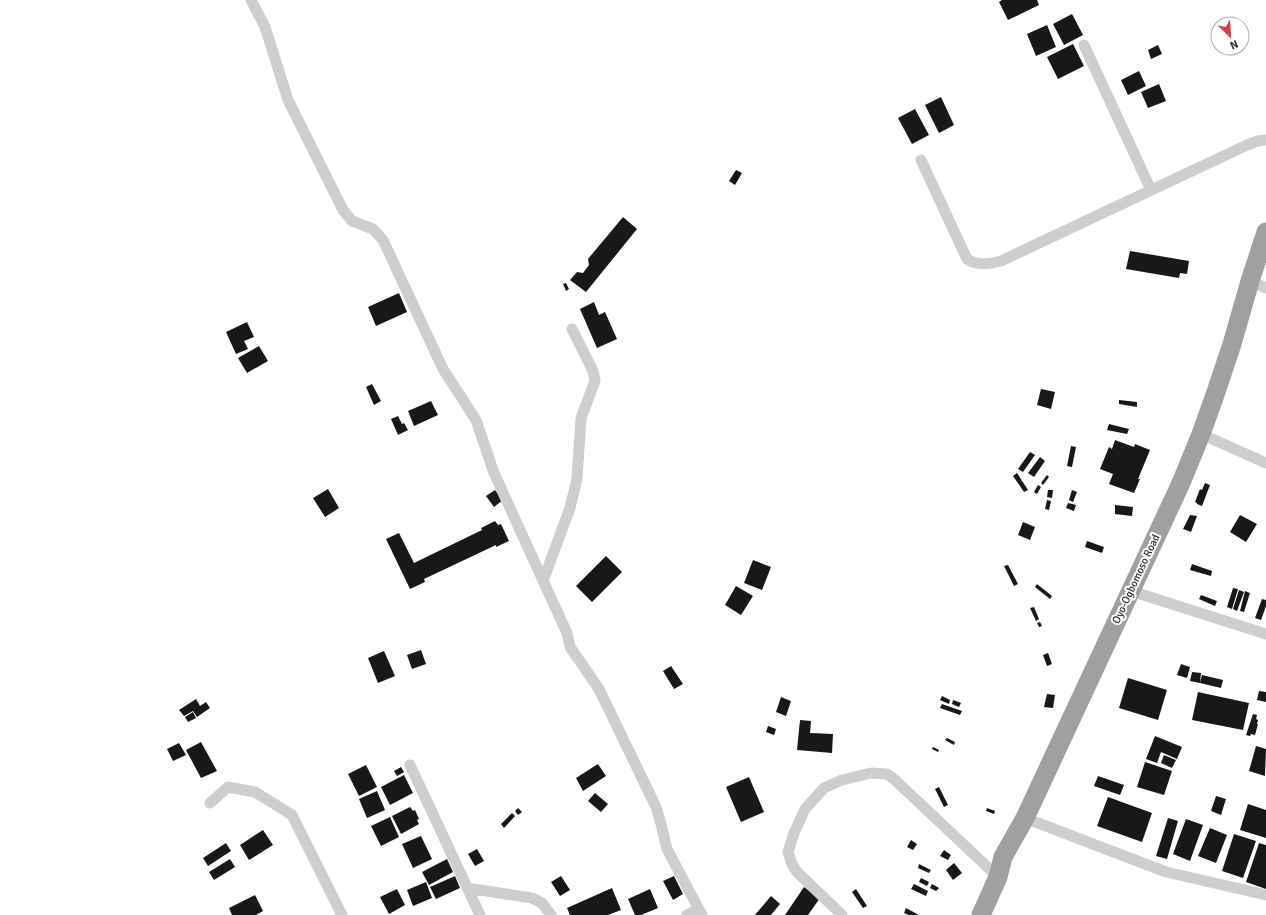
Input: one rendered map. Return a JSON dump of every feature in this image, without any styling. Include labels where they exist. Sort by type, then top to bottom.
[{"type":"highway","name":"Oyo-Ogbomoso Road","points":[[981,915],[998,877],[1003,857],[1025,818],[1181,483],[1201,434],[1232,344],[1258,285],[1266,232]]},
{"type":"street","points":[[251,0],[265,27],[288,100],[343,210],[352,221],[373,229],[383,240],[443,369],[476,420],[494,473],[567,633],[570,647],[599,689],[656,807],[667,849],[700,912],[687,915]]},
{"type":"street","points":[[1084,45],[1151,190]]},
{"type":"street","points":[[921,160],[967,259],[981,264],[1001,261],[1247,145],[1266,140]]},
{"type":"street","points":[[544,581],[570,508],[577,478],[581,418],[595,381],[592,369],[572,329]]},
{"type":"street","points":[[1201,434],[1266,463]]},
{"type":"street","points":[[1131,591],[1266,634]]},
{"type":"street","points":[[410,765],[480,915]]},
{"type":"street","points":[[842,915],[797,872],[792,864],[788,852],[794,833],[805,809],[824,788],[842,780],[871,773],[887,774],[998,877]]},
{"type":"street","points":[[210,803],[228,787],[255,792],[292,815],[342,915]]},
{"type":"street","points":[[1025,818],[1166,872],[1266,895]]},
{"type":"street","points":[[467,888],[532,898],[542,902],[551,915]]},
{"type":"building","points":[[1002,0],[1037,0],[1039,5],[1008,20],[999,2]]},
{"type":"building","points":[[1072,14],[1083,35],[1064,45],[1053,24]]},
{"type":"building","points":[[1047,25],[1056,47],[1036,56],[1027,34]]},
{"type":"building","points":[[1073,44],[1084,66],[1058,79],[1047,57]]},
{"type":"building","points":[[1158,45],[1162,54],[1151,59],[1148,50]]},
{"type":"building","points":[[1139,71],[1146,86],[1128,95],[1121,80]]},
{"type":"building","points":[[1159,84],[1166,101],[1148,108],[1141,92]]},
{"type":"building","points":[[941,97],[954,125],[939,133],[925,105]]},
{"type":"building","points":[[915,109],[929,135],[912,144],[898,118]]},
{"type":"building","points":[[736,170],[742,173],[735,185],[729,181]]},
{"type":"building","points":[[623,217],[637,229],[586,292],[570,280],[577,272],[583,273],[589,265],[588,259]]},
{"type":"building","points":[[1130,251],[1189,261],[1187,274],[1180,273],[1179,278],[1126,269]]},
{"type":"building","points":[[566,283],[569,289],[566,291],[563,284]]},
{"type":"building","points":[[399,293],[407,312],[376,326],[368,307]]},
{"type":"building","points":[[594,302],[599,315],[605,312],[617,339],[597,348],[580,309]]},
{"type":"building","points":[[247,322],[254,337],[244,341],[248,349],[236,354],[226,332]]},
{"type":"building","points":[[259,346],[268,361],[247,373],[238,358]]},
{"type":"building","points":[[372,384],[381,401],[374,405],[366,387]]},
{"type":"building","points":[[1041,389],[1055,392],[1051,409],[1037,405]]},
{"type":"building","points":[[1119,400],[1137,402],[1137,407],[1119,404]]},
{"type":"building","points":[[431,401],[438,415],[414,426],[408,411]]},
{"type":"building","points":[[398,416],[402,424],[404,423],[408,430],[398,435],[391,419]]},
{"type":"building","points":[[1109,424],[1129,429],[1127,434],[1107,430]]},
{"type":"building","points":[[1115,440],[1134,447],[1135,444],[1150,450],[1134,493],[1109,484],[1113,474],[1100,469],[1109,447],[1112,449]]},
{"type":"building","points":[[1071,446],[1076,447],[1072,467],[1067,466]]},
{"type":"building","points":[[1030,452],[1035,455],[1023,472],[1018,469]]},
{"type":"building","points":[[1040,457],[1045,461],[1034,477],[1028,473]]},
{"type":"building","points":[[1017,473],[1028,490],[1024,492],[1013,476]]},
{"type":"building","points":[[1047,475],[1049,477],[1043,485],[1041,483]]},
{"type":"building","points":[[1205,483],[1210,485],[1202,506],[1195,502],[1200,489],[1202,490]]},
{"type":"building","points":[[1038,485],[1041,487],[1037,494],[1034,492]]},
{"type":"building","points":[[328,489],[339,508],[325,517],[313,498]]},
{"type":"building","points":[[495,490],[503,500],[494,507],[486,496]]},
{"type":"building","points":[[1048,490],[1053,490],[1052,498],[1047,497]]},
{"type":"building","points":[[1072,490],[1077,492],[1073,502],[1069,500]]},
{"type":"building","points":[[1047,500],[1051,501],[1049,510],[1045,509]]},
{"type":"building","points":[[1068,503],[1076,505],[1074,511],[1066,508]]},
{"type":"building","points":[[1115,505],[1133,507],[1132,516],[1115,514]]},
{"type":"building","points":[[1190,515],[1197,516],[1191,532],[1183,529]]},
{"type":"building","points":[[1240,515],[1257,524],[1246,542],[1230,532]]},
{"type":"building","points":[[495,521],[498,525],[501,524],[509,541],[496,547],[496,545],[424,579],[425,582],[410,589],[386,539],[399,533],[414,563],[482,530],[481,528]]},
{"type":"building","points":[[1023,522],[1035,527],[1030,540],[1018,535]]},
{"type":"building","points":[[1087,541],[1104,547],[1102,553],[1085,547]]},
{"type":"building","points":[[606,556],[622,572],[592,602],[576,586]]},
{"type":"building","points":[[753,560],[771,567],[762,590],[744,583]]},
{"type":"building","points":[[1192,564],[1212,571],[1211,576],[1190,570]]},
{"type":"building","points":[[1008,565],[1018,584],[1014,586],[1004,566]]},
{"type":"building","points":[[1037,584],[1052,596],[1050,599],[1035,587]]},
{"type":"building","points":[[736,586],[753,596],[741,615],[725,605]]},
{"type":"building","points":[[1233,588],[1238,589],[1232,609],[1227,607]]},
{"type":"building","points":[[1239,590],[1244,592],[1237,611],[1233,609]]},
{"type":"building","points":[[1245,591],[1250,593],[1244,612],[1240,611]]},
{"type":"building","points":[[1201,595],[1217,601],[1215,606],[1199,599]]},
{"type":"building","points":[[1262,599],[1266,600],[1266,606],[1261,620],[1255,618]]},
{"type":"building","points":[[1034,607],[1039,619],[1036,621],[1030,608]]},
{"type":"building","points":[[1040,622],[1042,626],[1039,627],[1037,623]]},
{"type":"building","points":[[421,650],[426,664],[412,669],[407,655]]},
{"type":"building","points":[[384,651],[395,676],[378,683],[368,658]]},
{"type":"building","points":[[1048,653],[1052,664],[1047,666],[1043,655]]},
{"type":"building","points":[[1181,664],[1190,667],[1187,678],[1177,675]]},
{"type":"building","points":[[671,666],[683,684],[674,689],[663,671]]},
{"type":"building","points":[[1192,672],[1201,673],[1200,683],[1190,681]]},
{"type":"building","points":[[1202,675],[1223,680],[1221,688],[1200,683]]},
{"type":"building","points":[[1128,678],[1167,690],[1158,720],[1119,708]]},
{"type":"building","points":[[1259,691],[1266,692],[1266,702],[1257,700]]},
{"type":"building","points":[[1198,692],[1249,703],[1243,730],[1192,720]]},
{"type":"building","points":[[1047,694],[1055,695],[1053,708],[1044,707]]},
{"type":"building","points":[[942,696],[950,700],[949,704],[940,700]]},
{"type":"building","points":[[781,697],[791,701],[786,716],[776,712]]},
{"type":"building","points":[[196,699],[200,706],[206,702],[210,708],[197,717],[193,711],[184,716],[179,710]]},
{"type":"building","points":[[953,700],[961,703],[959,707],[952,704]]},
{"type":"building","points":[[942,704],[962,711],[960,715],[940,708]]},
{"type":"building","points":[[193,712],[196,718],[188,722],[185,717]]},
{"type":"building","points":[[1253,714],[1257,715],[1256,719],[1258,720],[1258,724],[1255,735],[1251,734],[1250,736],[1246,735]]},
{"type":"building","points":[[800,720],[811,721],[810,733],[833,734],[832,753],[797,750]]},
{"type":"building","points":[[768,726],[776,729],[774,735],[766,732]]},
{"type":"building","points":[[1155,736],[1182,747],[1177,759],[1161,752],[1157,763],[1146,759]]},
{"type":"building","points":[[947,738],[955,742],[954,745],[945,740]]},
{"type":"building","points":[[201,742],[217,771],[201,778],[186,750]]},
{"type":"building","points":[[179,743],[186,755],[173,761],[167,749]]},
{"type":"building","points":[[1256,746],[1266,749],[1265,776],[1249,771]]},
{"type":"building","points":[[933,747],[939,750],[938,752],[932,749]]},
{"type":"building","points":[[1164,755],[1176,760],[1172,768],[1161,763]]},
{"type":"building","points":[[1145,762],[1172,771],[1164,795],[1137,787]]},
{"type":"building","points":[[598,764],[606,776],[583,791],[576,778]]},
{"type":"building","points":[[366,765],[377,787],[359,796],[348,774]]},
{"type":"building","points":[[401,767],[404,772],[397,776],[394,771]]},
{"type":"building","points":[[404,775],[413,793],[390,805],[381,787]]},
{"type":"building","points":[[1098,776],[1124,785],[1120,795],[1094,786]]},
{"type":"building","points":[[749,777],[764,812],[741,822],[726,787]]},
{"type":"building","points":[[939,787],[948,805],[944,807],[935,789]]},
{"type":"building","points":[[377,791],[385,810],[367,818],[359,799]]},
{"type":"building","points":[[595,793],[608,804],[601,812],[588,801]]},
{"type":"building","points":[[1216,796],[1226,799],[1221,815],[1211,811]]},
{"type":"building","points":[[1108,797],[1152,813],[1142,842],[1097,826]]},
{"type":"building","points":[[1248,804],[1266,810],[1266,838],[1240,830]]},
{"type":"building","points":[[410,807],[413,811],[415,810],[419,819],[417,820],[419,824],[401,834],[392,816]]},
{"type":"building","points":[[518,808],[522,812],[518,815],[515,811]]},
{"type":"building","points":[[987,808],[995,811],[994,814],[986,811]]},
{"type":"building","points":[[512,813],[515,816],[504,828],[501,824]]},
{"type":"building","points":[[390,817],[399,837],[381,846],[371,826]]},
{"type":"building","points":[[1168,818],[1178,821],[1167,859],[1156,856]]},
{"type":"building","points":[[1186,819],[1203,825],[1190,861],[1173,854]]},
{"type":"building","points":[[1210,828],[1227,835],[1216,863],[1198,856]]},
{"type":"building","points":[[263,830],[273,845],[249,860],[240,845]]},
{"type":"building","points":[[1234,834],[1256,841],[1243,878],[1222,871]]},
{"type":"building","points":[[421,836],[432,859],[413,868],[402,844]]},
{"type":"building","points":[[911,840],[917,844],[913,850],[907,847]]},
{"type":"building","points":[[226,843],[231,851],[208,866],[203,858]]},
{"type":"building","points":[[1259,843],[1266,845],[1266,889],[1246,882]]},
{"type":"building","points":[[477,849],[484,861],[475,866],[468,854]]},
{"type":"building","points":[[944,850],[951,855],[948,860],[940,856]]},
{"type":"building","points":[[230,859],[235,867],[214,880],[209,872]]},
{"type":"building","points":[[447,859],[453,872],[429,885],[422,872]]},
{"type":"building","points":[[954,863],[962,873],[953,880],[946,870]]},
{"type":"building","points":[[919,864],[931,870],[929,873],[918,868]]},
{"type":"building","points":[[455,876],[460,888],[436,899],[430,887]]},
{"type":"building","points":[[561,876],[570,890],[560,896],[551,882]]},
{"type":"building","points":[[674,876],[683,894],[673,900],[663,881]]},
{"type":"building","points":[[921,878],[929,882],[927,886],[919,882]]},
{"type":"building","points":[[426,882],[432,898],[413,906],[407,890]]},
{"type":"building","points":[[914,884],[928,891],[926,896],[911,889]]},
{"type":"building","points":[[932,884],[939,888],[936,891],[930,888]]},
{"type":"building","points":[[804,887],[820,898],[808,915],[785,915]]},
{"type":"building","points":[[612,888],[621,910],[608,915],[570,915],[567,908]]},
{"type":"building","points":[[397,889],[405,905],[389,914],[380,897]]},
{"type":"building","points":[[650,889],[658,908],[641,915],[635,915],[628,899]]},
{"type":"building","points":[[856,889],[867,906],[863,908],[852,892]]},
{"type":"building","points":[[255,895],[263,911],[256,915],[232,915],[229,908]]},
{"type":"building","points":[[771,896],[780,904],[771,915],[755,915]]},
{"type":"building","points":[[906,908],[919,915],[909,915],[904,913]]}]
